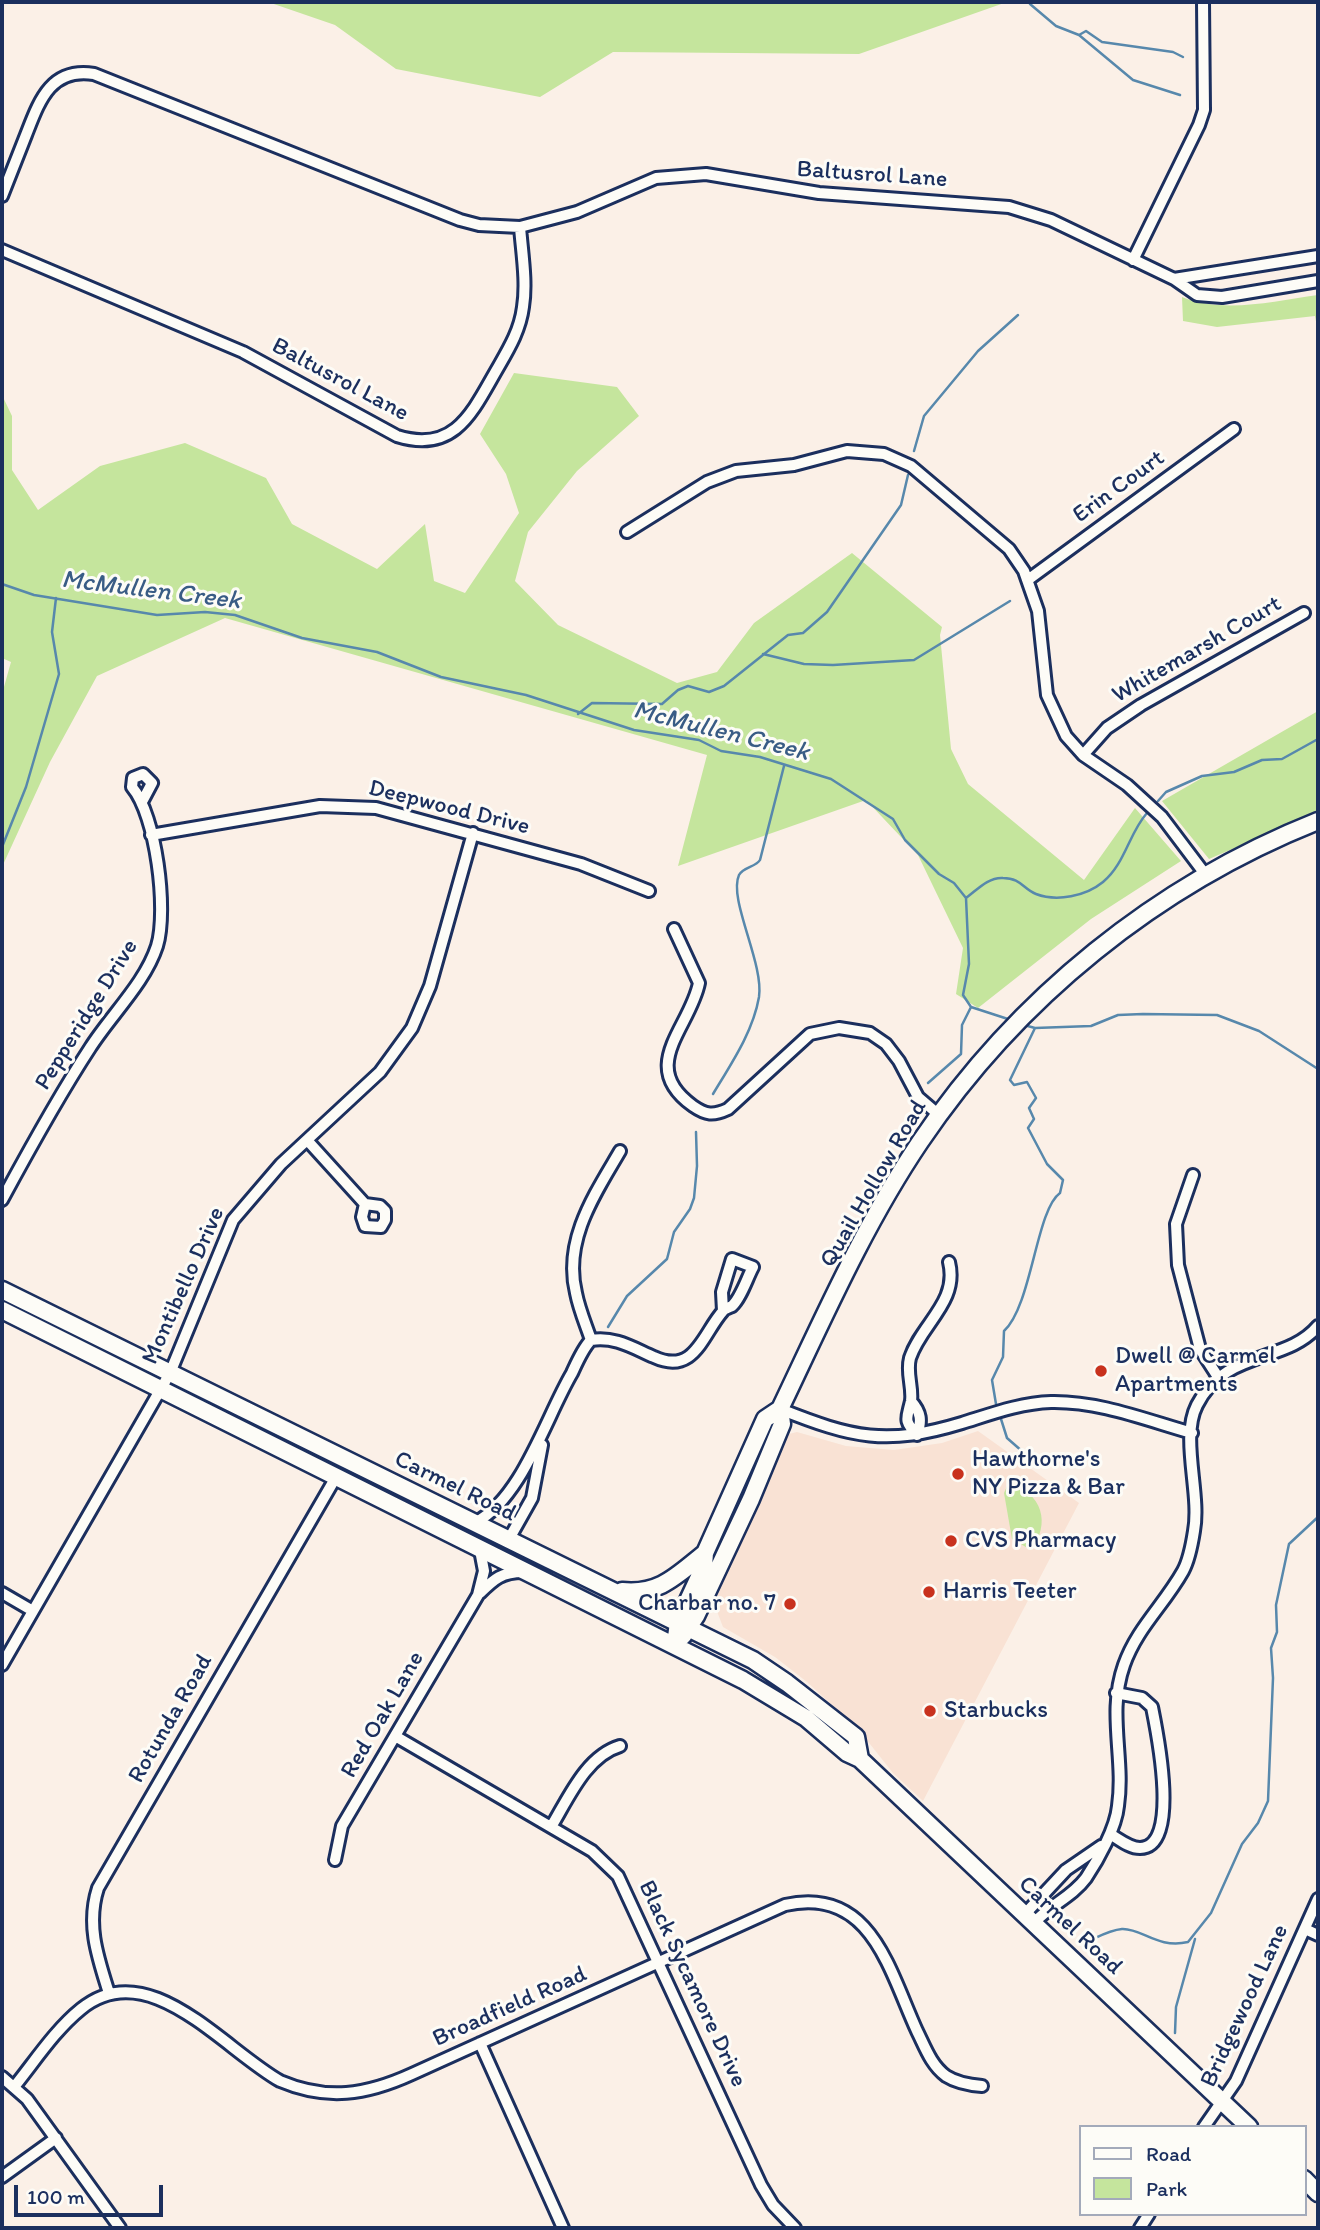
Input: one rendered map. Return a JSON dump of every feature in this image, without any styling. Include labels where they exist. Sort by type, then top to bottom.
[{"type":"main road","name":"Quail Hollow Road","points":[[684,1625],[704,1566],[705,1553],[765,1419],[780,1409],[888,1195],[939,1115],[985,1058],[1039,999],[1113,937],[1205,874],[1318,821]]},
{"type":"main road","name":"Carmel Road","points":[[2,1290],[753,1660],[856,1737],[860,1759]]},
{"type":"main road","name":"Carmel Road","points":[[2,1310],[768,1693],[806,1718],[846,1753],[860,1759],[1247,2125]]},
{"type":"main road","name":"Quail Hollow Road","points":[[675,1646],[782,1424],[780,1409]]},
{"type":"main road","points":[[480,1550],[502,1545],[509,1539]]},
{"type":"main road","points":[[614,1590],[643,1591],[668,1584],[705,1553]]},
{"type":"street","points":[[1133,260],[1204,110],[1203,2]]},
{"type":"street","name":"Baltusrol Lane","points":[[2,196],[45,90],[62,77],[84,73],[460,220],[479,225],[520,227],[577,212],[656,178],[692,174],[820,193],[1009,207],[1051,220],[1174,279],[1197,295],[1222,297],[1318,281]]},
{"type":"street","name":"Baltusrol Lane","points":[[2,250],[214,339],[397,436],[421,441],[441,437],[466,421],[514,339],[524,299],[520,227]]},
{"type":"street","points":[[1174,279],[1318,256]]},
{"type":"street","name":"Erin Court","points":[[1029,579],[1234,429]]},
{"type":"street","points":[[627,532],[725,474],[794,465],[847,451],[865,451],[896,458],[921,473],[1009,549],[1029,579],[1038,611],[1043,673],[1051,710],[1066,736],[1083,755],[1142,797],[1182,840],[1205,874]]},
{"type":"street","name":"Whitemarsh Court","points":[[1083,755],[1107,729],[1130,712],[1304,613]]},
{"type":"street","name":"Pepperidge Drive","points":[[2,1200],[75,1072],[154,953],[163,908],[143,800]]},
{"type":"street","name":"Deepwood Drive","points":[[151,835],[320,806],[348,805],[394,811],[582,864],[649,891]]},
{"type":"street","name":"Montibello Drive","points":[[2,1665],[170,1373],[222,1240],[233,1220],[254,1192],[380,1072],[412,1028],[430,986],[473,833]]},
{"type":"street","points":[[674,929],[699,984],[671,1042],[667,1064],[678,1093],[703,1113],[716,1115],[728,1109],[810,1034],[839,1028],[870,1033],[886,1044],[900,1061],[918,1097],[939,1115]]},
{"type":"street","points":[[307,1140],[365,1204]]},
{"type":"street","points":[[476,1522],[497,1507],[534,1453],[545,1421],[592,1340],[575,1291],[575,1250],[584,1212],[621,1151]]},
{"type":"street","points":[[1193,1175],[1176,1224],[1178,1265],[1200,1349],[1217,1377]]},
{"type":"street","points":[[917,1435],[908,1425],[906,1412],[911,1401],[909,1363],[918,1339],[949,1293],[949,1262]]},
{"type":"street","points":[[592,1340],[619,1342],[661,1360],[679,1360],[704,1344],[723,1311]]},
{"type":"street","points":[[1030,1919],[1077,1888],[1110,1834],[1119,1806],[1116,1693],[1138,1632],[1184,1570],[1190,1551],[1196,1507],[1192,1433],[1196,1406],[1217,1377],[1241,1364],[1295,1343],[1318,1326]]},
{"type":"street","points":[[780,1409],[843,1431],[886,1438],[917,1435],[1004,1409],[1051,1402],[1100,1407],[1192,1433]]},
{"type":"street","points":[[509,1539],[532,1499],[545,1421]]},
{"type":"street","name":"Rotunda Road","points":[[109,1993],[93,1939],[93,1913],[98,1888],[336,1477]]},
{"type":"street","name":"Red Oak Lane","points":[[478,1595],[484,1571],[480,1550]]},
{"type":"street","name":"Red Oak Lane","points":[[335,1860],[342,1826],[478,1595],[497,1577],[509,1572],[523,1572]]},
{"type":"street","points":[[2,1593],[33,1611]]},
{"type":"street","points":[[1110,1834],[1136,1848],[1147,1847],[1154,1842],[1165,1818],[1152,1707],[1142,1698],[1116,1693]]},
{"type":"street","name":"Black Sycamore Drive","points":[[395,1736],[592,1852],[618,1876],[761,2185],[795,2228]]},
{"type":"street","points":[[551,1827],[592,1764],[611,1748],[620,1746]]},
{"type":"street","points":[[1030,1919],[1066,1870],[1101,1846]]},
{"type":"street","name":"Bridgewood Lane","points":[[1205,2125],[1236,2081],[1318,1899]]},
{"type":"street","name":"Broadfield Road","points":[[109,1993],[135,1991],[160,1998],[273,2078],[299,2089],[321,2094],[353,2094],[382,2087],[785,1906],[810,1902],[834,1906],[859,1920],[877,1942],[932,2063],[952,2080],[982,2086]]},
{"type":"street","points":[[1305,1929],[1318,1935]]},
{"type":"street","points":[[14,2087],[77,2013],[109,1993]]},
{"type":"street","points":[[480,2043],[563,2228]]},
{"type":"street","points":[[2,2077],[14,2087],[56,2138],[120,2228]]},
{"type":"street","points":[[2,2177],[56,2138]]},
{"type":"shaded area","points":[[978,1431],[1079,1503],[923,1801],[893,1773],[858,1729],[807,1682],[775,1657],[723,1627],[713,1601],[789,1434],[797,1432],[846,1446],[894,1450],[942,1443]]},
{"type":"green space","points":[[268,2],[1007,2],[859,54],[613,52],[540,97],[396,69],[335,25]]},
{"type":"green space","points":[[1318,295],[1318,332],[1315,316],[1217,327],[1183,321],[1182,297],[1215,305],[1249,305]]},
{"type":"green space","points":[[514,373],[617,387],[639,416],[577,471],[528,532],[515,581],[558,625],[677,683],[717,672],[754,623],[852,553],[942,627],[940,635],[951,749],[968,784],[1084,880],[1135,808],[1181,861],[1091,919],[978,1008],[956,994],[963,948],[918,855],[866,800],[678,866],[707,755],[225,618],[97,676],[50,762],[2,867],[2,694],[11,662],[2,658],[2,395],[12,416],[12,470],[38,510],[100,466],[185,443],[266,478],[292,524],[377,569],[425,524],[434,581],[465,593],[519,513],[506,474],[480,434]]},
{"type":"green space","points":[[1318,711],[1318,812],[1209,859],[1162,801]]},
{"type":"green space","points":[[1008,1484],[1029,1494],[1040,1510],[1041,1530],[1031,1550],[1012,1539],[1004,1493]]},
{"type":"waterway","points":[[1030,4],[1056,26],[1079,35],[1133,80],[1180,95]]},
{"type":"waterway","points":[[1079,35],[1086,31],[1102,42],[1173,52],[1183,57]]},
{"type":"waterway","points":[[914,451],[924,416],[978,351],[1018,315]]},
{"type":"waterway","points":[[578,714],[592,703],[662,704],[678,690],[688,686],[709,692],[724,686],[788,635],[803,633],[827,612],[901,505],[908,475]]},
{"type":"waterway","name":"McMullen Creek","points":[[2,584],[34,595],[157,615],[205,612],[235,615],[302,638],[377,652],[441,677],[526,695],[634,730],[699,740],[721,751],[760,757],[831,779],[893,819],[905,840],[939,874],[954,883],[966,898],[969,964],[963,995],[971,1007],[1011,1020]]},
{"type":"waterway","points":[[2,847],[26,787],[59,674],[52,632],[56,598]]},
{"type":"waterway","points":[[763,654],[804,664],[914,660],[1010,601]]},
{"type":"waterway","points":[[1158,801],[1166,792],[1202,776],[1234,772],[1262,760],[1282,759],[1318,739]]},
{"type":"waterway","points":[[713,1094],[747,1035],[759,997],[756,967],[737,886],[741,872],[760,860],[784,766]]},
{"type":"waterway","points":[[966,898],[998,878],[1009,878],[1044,896],[1071,896],[1088,891],[1103,882],[1117,866],[1147,813]]},
{"type":"waterway","points":[[928,1083],[961,1054],[962,1025],[971,1007]]},
{"type":"waterway","name":"McMullen Creek","points":[[1024,1025],[1035,1028],[1091,1026],[1118,1015],[1217,1015],[1259,1031],[1318,1069]]},
{"type":"waterway","points":[[996,1404],[992,1380],[1003,1357],[1004,1331],[1021,1301],[1045,1218],[1060,1193],[1063,1180],[1047,1164],[1028,1128],[1034,1119],[1029,1108],[1036,1098],[1027,1082],[1014,1085],[1010,1080],[1035,1028]]},
{"type":"waterway","points":[[608,1327],[627,1296],[667,1259],[674,1232],[690,1209],[694,1198],[697,1166],[696,1132]]},
{"type":"waterway","points":[[1001,1419],[1007,1438],[1039,1466]]},
{"type":"waterway","points":[[1084,1943],[1122,1929],[1167,1943],[1188,1942],[1211,1913],[1242,1844],[1258,1823],[1268,1801],[1273,1678],[1271,1648],[1277,1632],[1276,1605],[1289,1544],[1318,1517]]},
{"type":"waterway","points":[[1175,2033],[1176,2007],[1195,1939]]},
{"type":"place","name":"Dwell @ Carmel Apartments","points":[[1101,1371]]},
{"type":"place","name":"Hawthorne's NY Pizza & Bar","points":[[958,1474]]},
{"type":"place","name":"CVS Pharmacy","points":[[951,1541]]},
{"type":"place","name":"Harris Teeter","points":[[929,1592]]},
{"type":"place","name":"Charbar no. 7","points":[[790,1604]]},
{"type":"place","name":"Starbucks","points":[[930,1711]]}]
